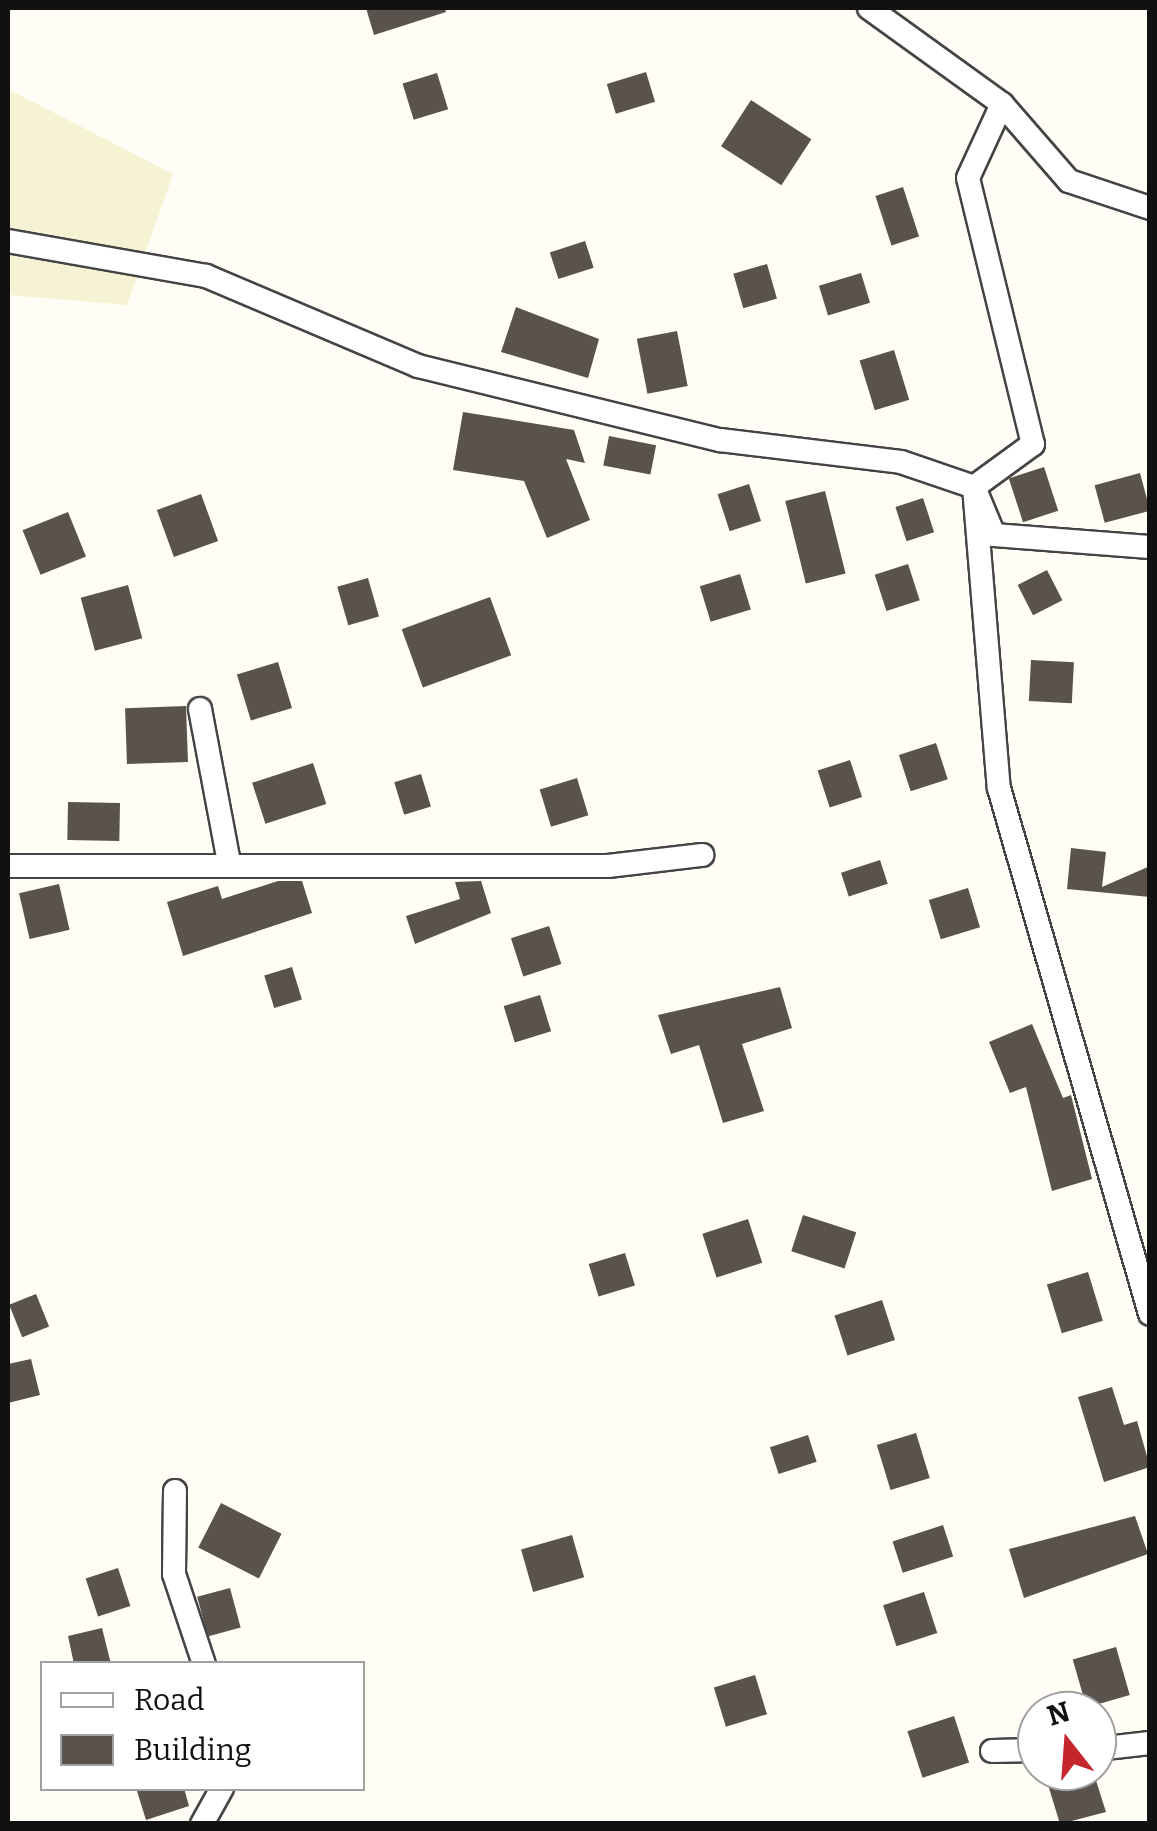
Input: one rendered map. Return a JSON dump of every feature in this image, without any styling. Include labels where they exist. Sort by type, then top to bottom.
[{"type":"street","points":[[869,8],[1002,104],[1070,181],[1150,208]]},
{"type":"street","points":[[974,487],[1033,444],[968,178],[1002,104]]},
{"type":"street","points":[[8,241],[206,276],[418,366],[720,440],[901,462],[974,487],[994,535],[1150,548]]},
{"type":"street","points":[[974,487],[999,788],[1150,1314]]},
{"type":"street","points":[[200,709],[229,863]]},
{"type":"street","points":[[8,866],[608,866],[702,855]]},
{"type":"street","points":[[175,1491],[174,1574],[203,1661]]},
{"type":"street","points":[[1117,1746],[1150,1743]]},
{"type":"street","points":[[992,1751],[1017,1750]]},
{"type":"street","points":[[202,1824],[220,1791]]},
{"type":"shaded area","points":[[8,89],[173,174],[127,305],[8,295]]},
{"type":"building","points":[[366,8],[445,8],[446,12],[374,35]]},
{"type":"building","points":[[646,72],[655,102],[616,114],[607,84]]},
{"type":"building","points":[[437,73],[448,109],[414,120],[403,84]]},
{"type":"building","points":[[751,100],[811,139],[781,185],[721,146]]},
{"type":"building","points":[[903,187],[919,236],[891,245],[875,196]]},
{"type":"building","points":[[585,241],[594,268],[558,279],[550,252]]},
{"type":"building","points":[[767,264],[777,299],[743,308],[733,274]]},
{"type":"building","points":[[861,273],[870,303],[828,316],[819,286]]},
{"type":"building","points":[[516,307],[599,339],[588,378],[501,352]]},
{"type":"building","points":[[677,331],[688,386],[647,394],[637,339]]},
{"type":"building","points":[[894,350],[909,400],[875,410],[860,361]]},
{"type":"building","points":[[463,412],[574,430],[585,463],[566,459],[590,520],[547,538],[524,481],[453,470]]},
{"type":"building","points":[[609,436],[656,445],[650,475],[603,465]]},
{"type":"building","points":[[1044,467],[1058,511],[1023,522],[1009,478]]},
{"type":"building","points":[[1140,473],[1150,511],[1105,523],[1095,485]]},
{"type":"building","points":[[749,484],[761,521],[730,531],[718,494]]},
{"type":"building","points":[[825,491],[846,573],[806,583],[785,501]]},
{"type":"building","points":[[201,494],[218,541],[174,557],[157,510]]},
{"type":"building","points":[[923,498],[934,532],[907,541],[895,507]]},
{"type":"building","points":[[68,512],[86,557],[41,575],[23,530]]},
{"type":"building","points":[[908,564],[920,600],[886,611],[875,575]]},
{"type":"building","points":[[1047,570],[1062,600],[1033,615],[1018,585]]},
{"type":"building","points":[[740,574],[751,609],[711,622],[700,586]]},
{"type":"building","points":[[368,578],[379,616],[348,625],[337,587]]},
{"type":"building","points":[[128,585],[142,638],[95,651],[81,598]]},
{"type":"building","points":[[490,597],[511,655],[423,687],[402,629]]},
{"type":"building","points":[[1031,660],[1074,662],[1072,703],[1029,701]]},
{"type":"building","points":[[278,662],[292,708],[251,720],[237,675]]},
{"type":"building","points":[[186,706],[188,762],[127,764],[125,708]]},
{"type":"building","points":[[936,743],[948,779],[911,791],[899,755]]},
{"type":"building","points":[[850,760],[862,797],[830,808],[818,771]]},
{"type":"building","points":[[313,763],[326,804],[265,824],[252,783]]},
{"type":"building","points":[[421,774],[431,807],[404,815],[394,782]]},
{"type":"building","points":[[577,778],[588,815],[551,827],[540,789]]},
{"type":"building","points":[[68,802],[120,803],[119,841],[67,840]]},
{"type":"building","points":[[1071,848],[1106,852],[1102,887],[1150,866],[1150,897],[1067,889]]},
{"type":"building","points":[[880,860],[888,884],[849,896],[841,873]]},
{"type":"building","points":[[278,881],[302,881],[312,913],[183,956],[167,902],[218,886],[222,899]]},
{"type":"building","points":[[481,881],[491,913],[415,944],[406,916],[460,899],[455,882]]},
{"type":"building","points":[[59,884],[70,930],[30,939],[19,893]]},
{"type":"building","points":[[968,888],[980,927],[941,939],[929,900]]},
{"type":"building","points":[[549,926],[561,964],[523,976],[511,938]]},
{"type":"building","points":[[292,967],[302,1000],[274,1008],[264,975]]},
{"type":"building","points":[[780,987],[792,1028],[742,1044],[764,1111],[723,1123],[699,1045],[671,1054],[658,1015]]},
{"type":"building","points":[[540,995],[551,1031],[515,1042],[504,1006]]},
{"type":"building","points":[[1032,1024],[1063,1098],[1071,1095],[1092,1179],[1052,1191],[1026,1087],[1010,1093],[989,1042]]},
{"type":"building","points":[[803,1215],[856,1232],[845,1268],[791,1251]]},
{"type":"building","points":[[748,1219],[762,1263],[717,1278],[702,1234]]},
{"type":"building","points":[[625,1253],[635,1286],[599,1297],[589,1264]]},
{"type":"building","points":[[1088,1272],[1103,1321],[1062,1333],[1047,1285]]},
{"type":"building","points":[[36,1294],[49,1326],[22,1337],[9,1305]]},
{"type":"building","points":[[882,1300],[895,1340],[847,1355],[834,1315]]},
{"type":"building","points":[[31,1359],[40,1395],[8,1403],[8,1364]]},
{"type":"building","points":[[1112,1387],[1124,1425],[1137,1421],[1150,1467],[1104,1482],[1078,1397]]},
{"type":"building","points":[[916,1433],[930,1478],[891,1490],[877,1445]]},
{"type":"building","points":[[808,1435],[817,1462],[779,1474],[770,1447]]},
{"type":"building","points":[[221,1503],[282,1534],[259,1578],[198,1548]]},
{"type":"building","points":[[1135,1516],[1148,1554],[1024,1598],[1009,1549]]},
{"type":"building","points":[[943,1525],[953,1556],[903,1573],[893,1541]]},
{"type":"building","points":[[572,1535],[584,1577],[533,1592],[521,1550]]},
{"type":"building","points":[[118,1568],[130,1606],[98,1617],[86,1579]]},
{"type":"building","points":[[230,1588],[241,1628],[208,1636],[197,1597]]},
{"type":"building","points":[[924,1592],[937,1633],[896,1646],[883,1605]]},
{"type":"building","points":[[102,1628],[110,1661],[73,1661],[68,1636]]},
{"type":"building","points":[[1116,1647],[1130,1695],[1117,1699],[1117,1691],[1082,1691],[1073,1659]]},
{"type":"building","points":[[755,1675],[767,1714],[726,1727],[714,1688]]},
{"type":"building","points":[[954,1716],[969,1763],[923,1778],[907,1731]]},
{"type":"building","points":[[137,1791],[185,1791],[189,1806],[146,1820]]},
{"type":"building","points":[[1050,1791],[1099,1791],[1106,1812],[1060,1824]]}]
